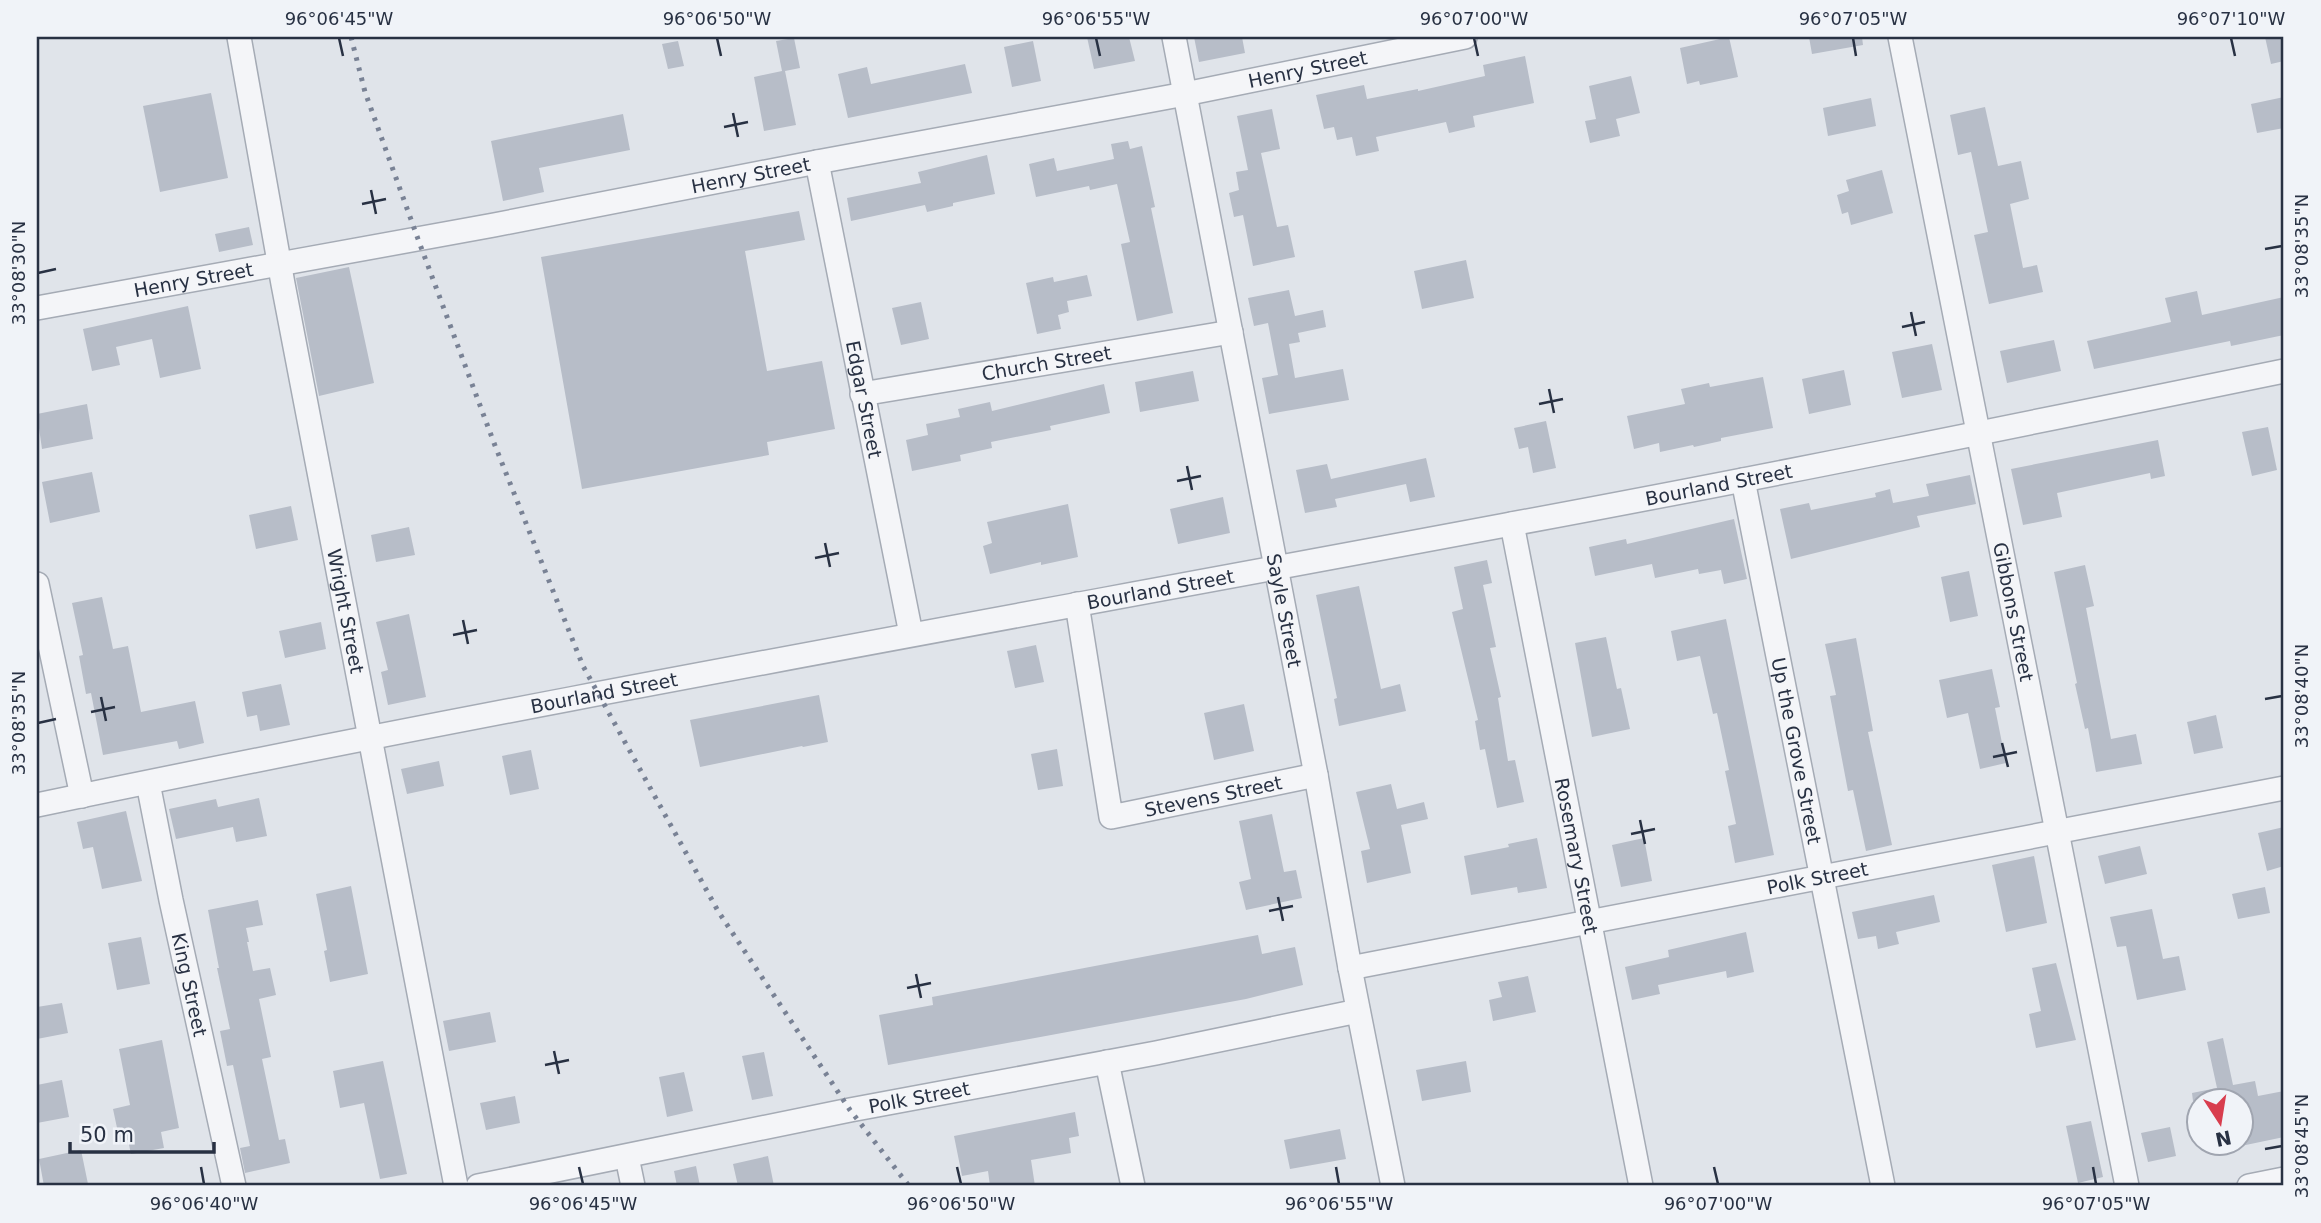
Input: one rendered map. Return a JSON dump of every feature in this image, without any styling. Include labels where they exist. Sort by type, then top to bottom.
[{"type":"street","name":"Wright Street","points":[[239,37],[279,263],[456,1186]]},
{"type":"street","name":"Sayle Street","points":[[1174,37],[1393,1186]]},
{"type":"street","name":"Henry Street","points":[[37,308],[494,225],[1185,94],[1465,37]]},
{"type":"street","name":"Gibbons Street","points":[[1900,37],[2127,1186]]},
{"type":"street","name":"Edgar Street","points":[[817,162],[911,634]]},
{"type":"street","name":"Church Street","points":[[862,394],[1231,332]]},
{"type":"street","name":"Bourland Street","points":[[37,806],[370,737],[1743,480],[2284,371]]},
{"type":"street","name":"Up the Grove Street","points":[[1743,480],[1883,1186]]},
{"type":"street","name":"Rosemary Street","points":[[1512,524],[1642,1186]]},
{"type":"street","points":[[37,584],[82,796]]},
{"type":"street","name":"Stevens Street","points":[[1077,604],[1111,817],[1316,775]]},
{"type":"street","name":"King Street","points":[[148,783],[234,1186]]},
{"type":"street","name":"Polk Street","points":[[1350,968],[2284,788]]},
{"type":"street","name":"Polk Street","points":[[478,1186],[850,1110],[1358,1012]]},
{"type":"street","points":[[1107,1062],[1133,1186]]},
{"type":"street","points":[[627,1157],[633,1186]]},
{"type":"street","points":[[2249,1186],[2284,1180]]},
{"type":"building","points":[[1087,37],[1129,37],[1135,61],[1094,69]]},
{"type":"building","points":[[1194,37],[1242,37],[1245,53],[1199,62]]},
{"type":"building","points":[[1729,37],[1738,77],[1700,85],[1699,81],[1687,84],[1680,48]]},
{"type":"building","points":[[1809,37],[1862,37],[1863,45],[1812,54]]},
{"type":"building","points":[[2265,37],[2284,37],[2284,61],[2271,64]]},
{"type":"building","points":[[794,38],[800,68],[785,71],[796,125],[764,131],[754,77],[782,71],[776,41]]},
{"type":"building","points":[[678,41],[684,66],[668,69],[662,44]]},
{"type":"building","points":[[1033,41],[1041,81],[1012,87],[1004,47]]},
{"type":"building","points":[[1525,56],[1534,103],[1473,116],[1475,127],[1449,133],[1446,122],[1376,137],[1379,151],[1356,156],[1352,137],[1337,140],[1334,127],[1324,129],[1316,95],[1364,85],[1367,99],[1418,91],[1485,76],[1483,65]]},
{"type":"building","points":[[965,64],[972,93],[848,118],[838,74],[867,67],[871,84]]},
{"type":"building","points":[[1631,76],[1640,113],[1616,119],[1620,136],[1590,143],[1585,121],[1596,119],[1589,86]]},
{"type":"building","points":[[211,93],[228,178],[160,192],[143,106]]},
{"type":"building","points":[[2284,97],[2284,128],[2257,133],[2251,104]]},
{"type":"building","points":[[1871,98],[1876,126],[1828,136],[1823,108]]},
{"type":"building","points":[[1985,107],[1998,166],[2021,161],[2029,199],[2010,204],[2023,268],[2037,265],[2043,292],[1989,304],[1974,235],[1988,232],[1971,152],[1958,155],[1950,115]]},
{"type":"building","points":[[1272,109],[1280,149],[1261,153],[1277,227],[1288,225],[1295,257],[1253,266],[1243,215],[1234,217],[1229,193],[1239,190],[1236,172],[1248,170],[1237,116]]},
{"type":"building","points":[[623,114],[630,150],[539,168],[544,192],[503,201],[491,141]]},
{"type":"building","points":[[1128,141],[1130,149],[1142,146],[1155,207],[1151,208],[1173,313],[1137,321],[1121,244],[1130,242],[1117,184],[1090,190],[1089,186],[1036,197],[1029,164],[1054,158],[1057,171],[1114,159],[1111,144]]},
{"type":"building","points":[[987,155],[995,194],[927,212],[925,205],[851,221],[847,198],[921,183],[918,172]]},
{"type":"building","points":[[1882,170],[1893,213],[1851,225],[1848,212],[1842,214],[1837,195],[1849,191],[1846,180]]},
{"type":"building","points":[[799,211],[805,240],[745,251],[767,371],[822,361],[835,429],[767,442],[769,455],[582,489],[541,257]]},
{"type":"building","points":[[249,227],[253,245],[219,252],[215,234]]},
{"type":"building","points":[[1466,260],[1474,298],[1422,309],[1414,271]]},
{"type":"building","points":[[349,267],[374,383],[319,396],[296,278]]},
{"type":"building","points":[[1087,275],[1092,296],[1067,301],[1069,312],[1058,315],[1061,329],[1037,334],[1026,283],[1053,277],[1054,282]]},
{"type":"building","points":[[1289,290],[1295,316],[1323,310],[1326,327],[1298,333],[1300,342],[1289,344],[1295,378],[1343,369],[1349,400],[1269,414],[1262,378],[1278,375],[1268,323],[1254,326],[1248,298]]},
{"type":"building","points":[[2197,291],[2202,315],[2284,297],[2284,335],[2231,346],[2230,341],[2094,369],[2087,341],[2171,322],[2165,298]]},
{"type":"building","points":[[921,302],[929,339],[901,345],[892,308]]},
{"type":"building","points":[[188,306],[201,369],[160,378],[152,339],[116,347],[120,365],[92,371],[83,329]]},
{"type":"building","points":[[2054,340],[2061,371],[2007,383],[2000,351]]},
{"type":"building","points":[[1932,344],[1942,390],[1902,398],[1892,352]]},
{"type":"building","points":[[1844,370],[1851,405],[1809,414],[1802,379]]},
{"type":"building","points":[[1193,371],[1199,401],[1140,412],[1135,382]]},
{"type":"building","points":[[1763,377],[1773,428],[1721,438],[1721,441],[1694,447],[1693,445],[1660,452],[1659,443],[1634,449],[1627,416],[1685,404],[1681,389],[1709,383],[1710,387]]},
{"type":"building","points":[[1104,384],[1110,413],[1050,426],[1051,430],[991,442],[992,448],[960,455],[961,461],[912,471],[906,440],[928,435],[926,424],[960,417],[958,409],[990,402],[992,411]]},
{"type":"building","points":[[87,404],[93,439],[42,449],[37,414]]},
{"type":"building","points":[[1546,421],[1556,468],[1533,473],[1528,447],[1519,449],[1514,428]]},
{"type":"building","points":[[2268,427],[2277,470],[2252,476],[2242,432]]},
{"type":"building","points":[[2158,440],[2165,476],[2151,479],[2150,473],[2057,493],[2062,517],[2023,525],[2011,469]]},
{"type":"building","points":[[1426,458],[1435,497],[1410,502],[1406,484],[1335,499],[1337,507],[1305,513],[1296,470],[1327,464],[1331,479]]},
{"type":"building","points":[[92,472],[100,512],[50,523],[42,482]]},
{"type":"building","points":[[1970,475],[1976,504],[1917,516],[1920,527],[1791,559],[1780,509],[1809,503],[1811,510],[1876,497],[1875,493],[1890,489],[1893,503],[1929,496],[1926,484]]},
{"type":"building","points":[[1223,497],[1230,533],[1178,544],[1170,509]]},
{"type":"building","points":[[1068,504],[1078,557],[1041,565],[1041,562],[990,574],[983,546],[992,543],[987,522]]},
{"type":"building","points":[[291,506],[298,540],[256,549],[249,515]]},
{"type":"building","points":[[1734,519],[1747,579],[1724,584],[1721,570],[1699,574],[1698,569],[1655,578],[1652,564],[1595,576],[1589,547],[1626,539],[1627,544]]},
{"type":"building","points":[[409,527],[415,555],[376,562],[371,535]]},
{"type":"building","points":[[1487,560],[1492,583],[1483,585],[1496,647],[1490,648],[1501,697],[1498,698],[1508,761],[1515,760],[1524,802],[1497,808],[1485,749],[1480,750],[1475,721],[1478,720],[1452,612],[1463,609],[1454,567]]},
{"type":"building","points":[[2085,565],[2094,606],[2086,608],[2111,739],[2136,734],[2142,764],[2096,772],[2088,728],[2085,729],[2075,684],[2077,683],[2054,572]]},
{"type":"building","points":[[1969,571],[1978,616],[1950,622],[1941,577]]},
{"type":"building","points":[[1359,586],[1381,689],[1400,684],[1406,711],[1339,726],[1334,699],[1337,698],[1316,595]]},
{"type":"building","points":[[102,597],[113,649],[128,646],[141,712],[195,701],[204,743],[179,749],[177,741],[103,755],[91,693],[86,694],[79,656],[83,655],[72,603]]},
{"type":"building","points":[[409,614],[426,697],[388,705],[381,672],[388,670],[376,622]]},
{"type":"building","points":[[1726,619],[1774,855],[1735,863],[1728,826],[1736,824],[1725,771],[1729,770],[1717,713],[1713,714],[1700,656],[1677,661],[1671,631]]},
{"type":"building","points":[[321,622],[326,649],[285,658],[279,631]]},
{"type":"building","points":[[1606,637],[1617,689],[1621,688],[1630,729],[1592,737],[1575,643]]},
{"type":"building","points":[[1856,638],[1873,731],[1868,732],[1892,845],[1866,851],[1853,790],[1848,791],[1830,696],[1836,695],[1825,644]]},
{"type":"building","points":[[1036,645],[1044,682],[1015,688],[1007,651]]},
{"type":"building","points":[[1992,669],[2000,707],[1995,708],[2006,763],[1980,769],[1968,713],[1947,718],[1939,680]]},
{"type":"building","points":[[281,684],[290,725],[260,731],[257,715],[247,717],[242,692]]},
{"type":"building","points":[[819,695],[828,742],[700,767],[690,720]]},
{"type":"building","points":[[1244,704],[1254,751],[1214,760],[1204,713]]},
{"type":"building","points":[[2216,715],[2223,748],[2194,754],[2187,722]]},
{"type":"building","points":[[1057,749],[1063,786],[1038,790],[1031,754]]},
{"type":"building","points":[[531,750],[539,789],[510,795],[502,756]]},
{"type":"building","points":[[439,761],[444,786],[407,794],[401,769]]},
{"type":"building","points":[[1391,784],[1397,809],[1424,802],[1428,819],[1401,825],[1411,873],[1367,883],[1361,851],[1370,849],[1356,792]]},
{"type":"building","points":[[259,798],[267,836],[236,842],[233,827],[176,839],[169,809],[216,799],[218,807]]},
{"type":"building","points":[[126,811],[142,881],[102,889],[93,847],[83,849],[77,822]]},
{"type":"building","points":[[1272,814],[1284,872],[1296,870],[1302,898],[1246,910],[1239,882],[1251,879],[1239,821]]},
{"type":"building","points":[[2284,827],[2284,866],[2267,871],[2258,833]]},
{"type":"building","points":[[1537,838],[1547,888],[1518,893],[1517,887],[1471,895],[1464,856]]},
{"type":"building","points":[[1644,838],[1652,881],[1621,887],[1612,845]]},
{"type":"building","points":[[2140,846],[2147,874],[2105,884],[2098,856]]},
{"type":"building","points":[[2034,856],[2047,923],[2006,932],[1992,865]]},
{"type":"building","points":[[351,886],[368,974],[330,982],[316,894]]},
{"type":"building","points":[[2265,887],[2270,913],[2238,919],[2232,894]]},
{"type":"building","points":[[1934,895],[1940,922],[1896,932],[1899,944],[1878,949],[1876,936],[1858,939],[1852,912]]},
{"type":"building","points":[[258,900],[263,925],[246,928],[247,942],[253,971],[270,968],[276,995],[259,999],[271,1057],[262,1059],[279,1140],[285,1139],[290,1163],[245,1173],[240,1148],[250,1146],[233,1065],[227,1066],[220,1031],[230,1029],[208,910]]},
{"type":"building","points":[[2152,909],[2163,959],[2179,956],[2186,990],[2137,1000],[2126,946],[2117,947],[2110,917]]},
{"type":"building","points":[[1746,932],[1754,972],[1727,978],[1726,971],[1658,985],[1660,994],[1632,1000],[1625,967],[1669,957],[1668,950]]},
{"type":"building","points":[[1258,935],[1262,954],[1295,947],[1303,985],[1246,999],[888,1065],[879,1015],[933,1005],[932,997]]},
{"type":"building","points":[[141,937],[150,984],[117,990],[108,943]]},
{"type":"building","points":[[2056,963],[2076,1040],[2036,1048],[2029,1014],[2041,1011],[2032,968]]},
{"type":"building","points":[[1528,976],[1536,1012],[1493,1021],[1489,1000],[1502,997],[1498,982]]},
{"type":"building","points":[[62,1003],[68,1033],[37,1039],[37,1007]]},
{"type":"building","points":[[490,1012],[496,1042],[449,1051],[443,1021]]},
{"type":"building","points":[[2223,1038],[2233,1085],[2255,1081],[2258,1096],[2284,1091],[2284,1137],[2254,1143],[2254,1086],[2217,1086],[2207,1042]]},
{"type":"building","points":[[162,1040],[179,1128],[161,1132],[164,1148],[131,1154],[128,1140],[120,1142],[113,1109],[130,1105],[119,1049]]},
{"type":"building","points":[[764,1052],[773,1096],[752,1100],[742,1056]]},
{"type":"building","points":[[383,1061],[407,1174],[380,1179],[364,1103],[340,1108],[333,1071]]},
{"type":"building","points":[[1466,1061],[1471,1092],[1422,1101],[1416,1070]]},
{"type":"building","points":[[684,1072],[693,1111],[667,1117],[659,1077]]},
{"type":"building","points":[[62,1080],[69,1117],[37,1123],[37,1085]]},
{"type":"building","points":[[515,1096],[520,1123],[486,1130],[480,1103]]},
{"type":"building","points":[[1075,1112],[1079,1136],[1069,1138],[1071,1153],[1031,1160],[1035,1186],[990,1186],[988,1171],[962,1176],[954,1136]]},
{"type":"building","points":[[2091,1121],[2103,1177],[2078,1183],[2066,1126]]},
{"type":"building","points":[[2170,1127],[2176,1156],[2148,1162],[2141,1133]]},
{"type":"building","points":[[1340,1129],[1346,1159],[1290,1169],[1284,1140]]},
{"type":"building","points":[[81,1150],[88,1184],[44,1186],[39,1159]]},
{"type":"building","points":[[768,1156],[774,1186],[738,1186],[733,1164]]},
{"type":"building","points":[[696,1166],[700,1186],[677,1186],[674,1171]]},
{"type":"railway","points":[[351,37],[365,92],[418,239],[494,443],[583,666],[718,911],[850,1110],[909,1186]]}]
